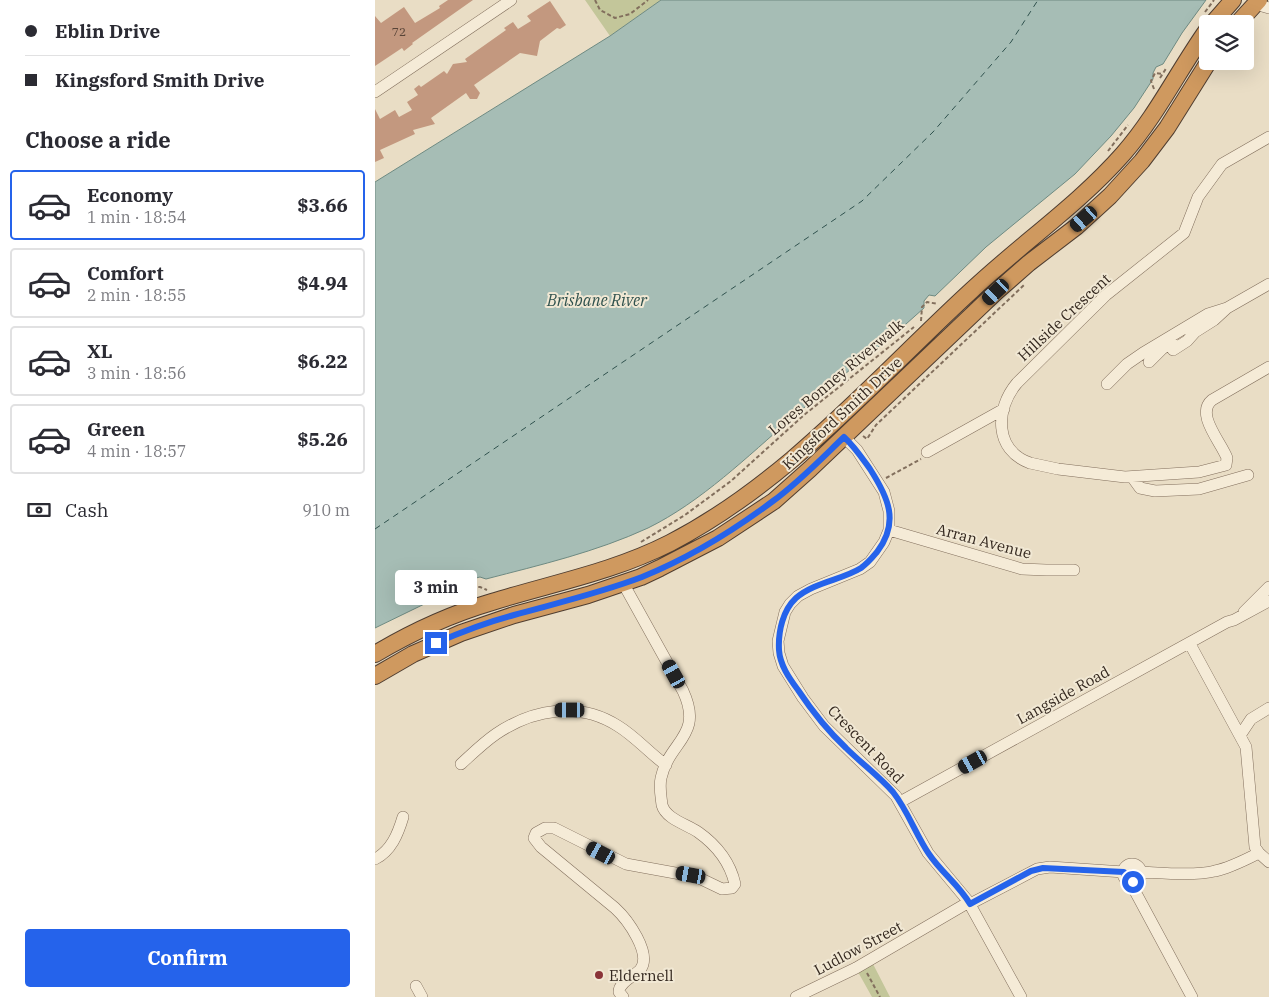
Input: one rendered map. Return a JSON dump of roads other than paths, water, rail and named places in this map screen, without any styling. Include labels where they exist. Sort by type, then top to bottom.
[{"type":"highway","name":"Kingsford Smith Drive","points":[[1217,15],[1233,0]]},
{"type":"highway","points":[[1248,15],[1261,4]]},
{"type":"highway","name":"Kingsford Smith Drive","points":[[375,654],[426,627],[472,609],[595,573],[643,555],[698,528],[755,490],[820,435],[995,269],[1055,220],[1105,174],[1124,153],[1155,112],[1199,38]]},
{"type":"highway","name":"Kingsford Smith Drive","points":[[375,676],[413,654],[461,633],[514,615],[588,595],[681,559],[735,528],[786,491],[996,292],[1029,263],[1076,227],[1110,196],[1142,161],[1167,128],[1203,70]]},
{"type":"street","points":[[375,92],[511,0]]},
{"type":"street","name":"Hillside Crescent","points":[[1269,136],[1222,164],[1198,197],[1184,234],[1097,304],[1017,383],[1004,409],[1003,438],[1010,450],[1022,460],[1051,468],[1097,474],[1132,477],[1199,472],[1226,465],[1225,453],[1205,416],[1206,406],[1211,400],[1269,368]]},
{"type":"street","points":[[1173,350],[1227,308],[1269,284]]},
{"type":"street","points":[[1107,384],[1127,364],[1149,349],[1208,314],[1227,308]]},
{"type":"street","points":[[1149,362],[1167,345],[1181,336],[1197,330]]},
{"type":"street","points":[[926,454],[1004,409]]},
{"type":"street","points":[[844,437],[860,454],[884,492],[889,511],[889,530]]},
{"type":"street","points":[[1132,477],[1139,488],[1155,491],[1199,489],[1248,475]]},
{"type":"street","name":"Arran Avenue","points":[[889,530],[1017,568],[1074,570]]},
{"type":"street","name":"Crescent Road","points":[[889,530],[884,542],[870,562],[860,569],[811,589],[798,596],[790,604],[785,612],[779,641],[779,653],[783,666],[803,698],[824,726],[882,781],[900,802],[928,853],[957,886],[969,903],[1021,997]]},
{"type":"street","points":[[623,583],[679,684],[689,706],[689,726],[661,777],[660,785],[665,812],[696,831],[714,846],[730,869],[735,882],[732,888],[722,889],[691,875],[626,864],[554,828],[542,829],[535,834],[535,840],[541,847],[615,908],[625,918],[635,935],[643,952],[643,962],[639,971],[620,987],[619,992],[623,997]]},
{"type":"street","name":"Langside Road","points":[[1241,616],[1269,587]]},
{"type":"street","name":"Langside Road","points":[[900,802],[1269,601]]},
{"type":"street","points":[[1190,644],[1241,734],[1248,755],[1256,849],[1269,862]]},
{"type":"street","points":[[1241,734],[1251,719],[1269,708]]},
{"type":"street","points":[[461,764],[491,737],[505,728],[536,714],[570,710],[594,714],[619,726],[666,765]]},
{"type":"street","points":[[375,859],[388,849],[398,832],[403,817]]},
{"type":"street","points":[[1141,872],[1197,874],[1211,872],[1228,867],[1259,853]]},
{"type":"street","points":[[1141,872],[1138,867],[1131,865],[1126,867],[1124,872],[1125,878],[1130,882],[1192,997]]},
{"type":"street","name":"Ludlow Street","points":[[796,997],[856,968],[934,922],[1037,869],[1050,867],[1124,872]]},
{"type":"street","points":[[1130,882],[1138,880],[1141,872]]},
{"type":"street","name":"Ludlow Street","points":[[812,983],[913,928],[934,922]]},
{"type":"street","points":[[416,986],[422,997]]},
{"type":"water","name":"Brisbane River","points":[[661,0],[1206,0],[1182,33],[1163,64],[1156,67],[1153,79],[1134,108],[1111,136],[1075,174],[986,247],[935,296],[929,295],[924,301],[924,308],[906,324],[705,492],[668,517],[628,537],[547,563],[486,579],[480,577],[472,579],[466,586],[447,593],[375,628],[375,182],[610,36]]},
{"type":"place","name":"Eldernell","points":[[599,975]]}]
